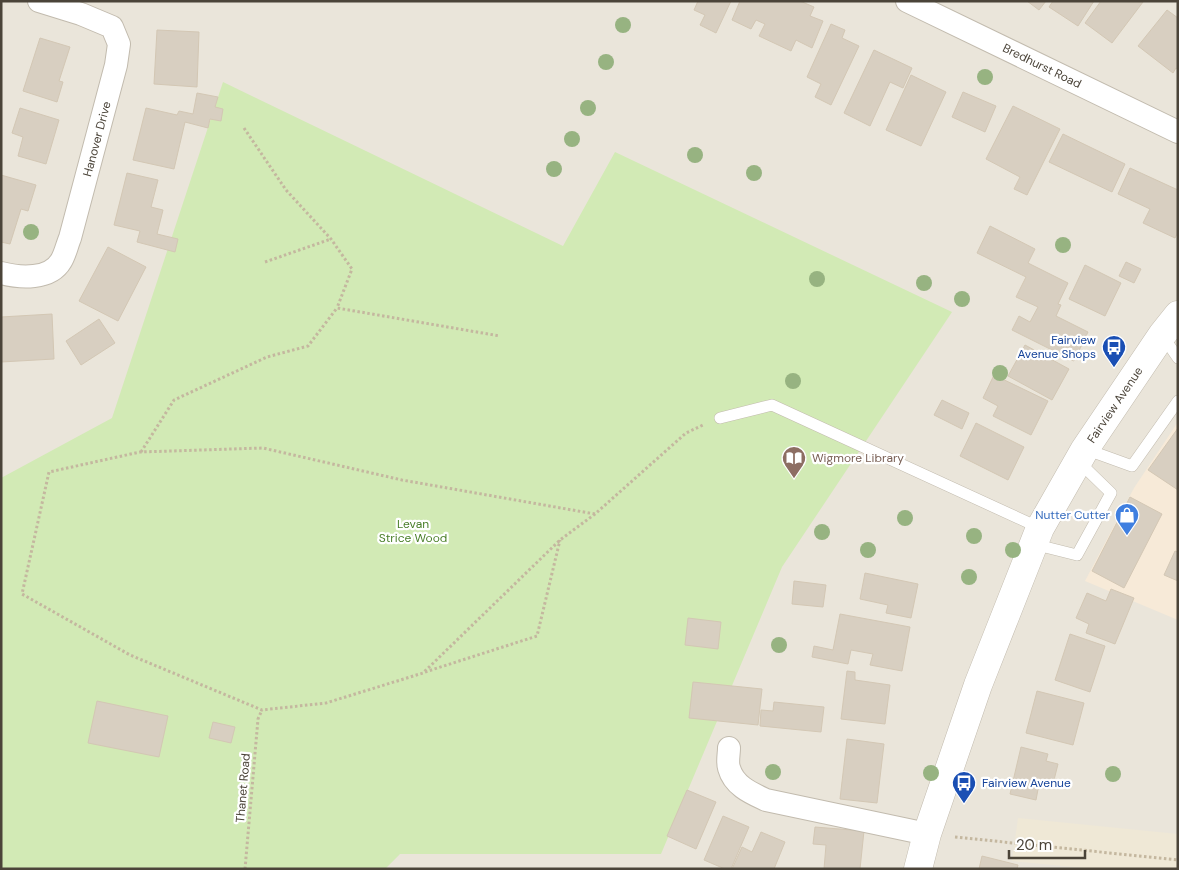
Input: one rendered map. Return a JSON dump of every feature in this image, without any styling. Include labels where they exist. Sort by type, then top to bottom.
[{"type":"street","name":"Hanover Drive","points":[[1,272],[9,275],[29,276],[46,274],[61,262],[70,238],[116,65],[119,44],[112,27],[81,14],[40,1]]},
{"type":"street","name":"Bredhurst Road","points":[[907,1],[1178,132]]},
{"type":"street","name":"Fairview Avenue","points":[[918,869],[927,834],[978,685],[1036,536],[1081,455],[1172,324]]},
{"type":"street","points":[[729,748],[728,767],[735,779],[743,788],[766,800],[927,834]]},
{"type":"lane","points":[[1172,324],[1178,358]]},
{"type":"lane","points":[[1081,455],[1132,466],[1178,401]]},
{"type":"lane","points":[[720,418],[772,405],[1077,555],[1111,493],[1081,455]]},
{"type":"path","points":[[140,452],[174,400],[267,357],[308,346],[337,308],[352,268],[331,239],[286,190],[244,128]]},
{"type":"path","points":[[266,262],[331,239]]},
{"type":"path","points":[[337,308],[500,336]]},
{"type":"path","points":[[423,673],[560,540],[595,514],[686,433],[720,418]]},
{"type":"path","points":[[560,540],[537,636],[326,703],[262,710],[130,655],[22,594],[49,472],[140,452],[263,448],[402,480],[595,514]]},
{"type":"path","name":"Thanet Road","points":[[245,869],[258,719],[262,710]]},
{"type":"path","points":[[927,834],[1178,860]]},
{"type":"shaded area","points":[[1,1],[1178,1],[1178,869],[1,869]]},
{"type":"shaded area","points":[[1178,422],[1178,620],[1085,581],[1134,488]]},
{"type":"shaded area","points":[[1018,818],[1178,834],[1178,869],[1095,869],[1012,861]]},
{"type":"green space","name":"Levan Strice Wood","points":[[223,82],[563,246],[615,152],[952,312],[782,567],[661,854],[400,854],[385,869],[1,869],[1,478],[112,418]]},
{"type":"building","points":[[698,1],[731,1],[716,33],[700,25],[705,15],[694,10]]},
{"type":"building","points":[[740,1],[800,1],[814,7],[810,16],[823,21],[812,48],[796,40],[791,51],[759,36],[765,24],[756,20],[751,29],[732,20]]},
{"type":"building","points":[[1027,1],[1046,1],[1039,10]]},
{"type":"building","points":[[1053,1],[1094,1],[1078,26],[1049,7]]},
{"type":"building","points":[[1101,1],[1143,2],[1112,43],[1085,23]]},
{"type":"building","points":[[1167,10],[1178,18],[1178,69],[1176,68],[1173,73],[1138,46]]},
{"type":"building","points":[[831,24],[845,30],[842,38],[859,46],[831,105],[815,97],[821,84],[807,77]]},
{"type":"building","points":[[157,30],[199,32],[197,87],[154,84]]},
{"type":"building","points":[[40,38],[70,47],[59,81],[63,82],[57,102],[23,91]]},
{"type":"building","points":[[874,50],[912,68],[903,88],[890,82],[870,126],[844,113]]},
{"type":"building","points":[[911,75],[946,92],[921,146],[886,130]]},
{"type":"building","points":[[963,92],[996,106],[985,132],[952,117]]},
{"type":"building","points":[[197,93],[218,97],[215,107],[223,109],[221,121],[210,119],[208,128],[185,122],[174,169],[133,160],[146,108],[177,115],[179,111],[193,114]]},
{"type":"building","points":[[1013,106],[1060,129],[1027,195],[1014,189],[1020,177],[986,159]]},
{"type":"building","points":[[20,108],[59,120],[46,164],[18,156],[23,137],[12,133]]},
{"type":"building","points":[[1063,134],[1125,164],[1112,192],[1049,162]]},
{"type":"building","points":[[1130,168],[1178,190],[1178,232],[1175,238],[1143,223],[1150,209],[1118,194]]},
{"type":"building","points":[[127,173],[158,180],[151,207],[163,210],[157,234],[178,239],[175,252],[137,242],[140,231],[114,225]]},
{"type":"building","points":[[1,175],[36,185],[28,211],[21,209],[10,244],[1,242]]},
{"type":"building","points":[[990,226],[1035,249],[1028,263],[1068,283],[1058,304],[1061,305],[1056,316],[1088,332],[1074,361],[1012,330],[1019,316],[1030,322],[1038,307],[1016,297],[1026,277],[977,253]]},
{"type":"building","points":[[108,247],[146,267],[118,321],[79,301]]},
{"type":"building","points":[[1126,262],[1141,269],[1134,283],[1119,276]]},
{"type":"building","points":[[1085,265],[1121,283],[1105,316],[1069,299]]},
{"type":"building","points":[[52,314],[54,359],[1,362],[1,317]]},
{"type":"building","points":[[99,319],[115,343],[81,365],[66,341]]},
{"type":"building","points":[[1025,345],[1069,369],[1052,400],[1008,376]]},
{"type":"building","points":[[994,375],[1048,401],[1031,435],[993,416],[998,406],[983,398]]},
{"type":"building","points":[[942,400],[969,413],[962,429],[934,415]]},
{"type":"building","points":[[976,423],[1024,447],[1008,480],[960,456]]},
{"type":"building","points":[[1178,428],[1178,490],[1148,470]]},
{"type":"building","points":[[1130,497],[1162,514],[1124,588],[1092,571]]},
{"type":"building","points":[[1175,551],[1178,552],[1178,581],[1164,575]]},
{"type":"building","points":[[865,573],[918,584],[911,618],[886,613],[888,605],[860,599]]},
{"type":"building","points":[[794,581],[826,585],[823,607],[792,604]]},
{"type":"building","points":[[1111,589],[1134,598],[1115,644],[1086,633],[1089,624],[1076,618],[1087,593],[1106,601]]},
{"type":"building","points":[[840,614],[910,627],[902,671],[870,665],[873,654],[851,650],[848,664],[812,657],[814,646],[833,650]]},
{"type":"building","points":[[688,618],[721,622],[718,649],[685,645]]},
{"type":"building","points":[[1070,634],[1105,646],[1090,692],[1055,680]]},
{"type":"building","points":[[847,671],[855,672],[855,680],[890,685],[885,724],[841,719]]},
{"type":"building","points":[[693,682],[762,689],[758,725],[689,718]]},
{"type":"building","points":[[1037,691],[1084,703],[1073,745],[1026,733]]},
{"type":"building","points":[[97,701],[168,716],[159,757],[88,743]]},
{"type":"building","points":[[774,702],[824,707],[821,732],[760,726],[761,710],[773,711]]},
{"type":"building","points":[[213,722],[235,727],[231,743],[209,738]]},
{"type":"building","points":[[847,739],[884,744],[877,803],[840,799]]},
{"type":"building","points":[[1021,747],[1048,754],[1046,761],[1058,764],[1052,788],[1039,784],[1036,800],[1010,794]]},
{"type":"building","points":[[687,790],[716,802],[696,849],[667,836]]},
{"type":"building","points":[[723,816],[749,827],[731,869],[725,869],[704,860]]},
{"type":"building","points":[[815,827],[864,831],[860,869],[824,869],[826,845],[813,844]]},
{"type":"building","points":[[761,832],[785,842],[774,869],[732,869],[742,847],[752,852]]},
{"type":"building","points":[[982,856],[1018,865],[1017,869],[979,869]]},
{"type":"place","name":"Fairview Avenue Shops","points":[[1114,368]]},
{"type":"place","name":"Wigmore Library","points":[[794,479]]},
{"type":"place","name":"Nutter Cutter","points":[[1127,536]]},
{"type":"place","name":"Fairview Avenue","points":[[964,804]]}]
